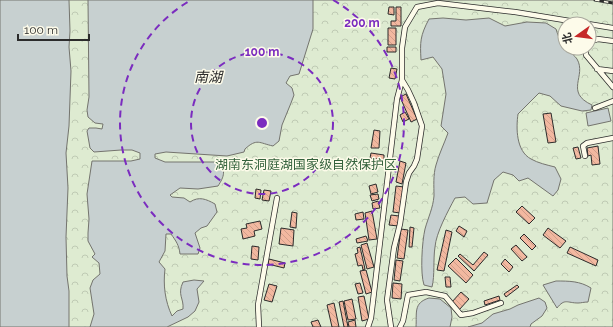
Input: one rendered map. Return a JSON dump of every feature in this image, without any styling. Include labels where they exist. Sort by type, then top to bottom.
[{"type":"street","points":[[368,327],[371,318],[397,98],[402,80],[402,48],[405,27],[417,7],[426,2],[438,3],[515,12],[613,28]]},
{"type":"street","points":[[597,39],[613,41]]},
{"type":"street","points":[[586,56],[613,87]]},
{"type":"street","points":[[597,69],[613,71]]},
{"type":"street","points":[[391,327],[388,300],[394,248],[400,224],[406,182],[417,159],[422,126],[414,103],[402,80]]},
{"type":"street","points":[[595,108],[613,101]]},
{"type":"street","points":[[585,156],[583,146],[613,138]]},
{"type":"street","points":[[259,327],[258,304],[277,198]]},
{"type":"street","points":[[400,327],[403,321],[408,295],[426,292],[445,296],[461,315],[473,313],[501,303]]},
{"type":"green space","name":"湖南东洞庭湖国家级自然保护区","points":[[0,0],[613,0],[613,327],[0,327]]},
{"type":"water","points":[[0,0],[69,0],[69,47],[71,71],[69,126],[66,153],[68,188],[66,237],[69,327],[0,327]]},
{"type":"water","name":"南湖","points":[[88,0],[313,0],[313,29],[299,74],[290,76],[286,83],[292,88],[294,95],[282,125],[279,141],[273,146],[255,142],[245,149],[244,152],[227,156],[166,152],[155,154],[155,158],[165,162],[217,162],[222,167],[224,173],[218,186],[198,189],[180,188],[170,195],[172,197],[184,198],[190,202],[196,199],[206,200],[215,204],[217,212],[207,226],[201,228],[195,233],[200,248],[198,254],[180,254],[173,236],[171,234],[166,234],[165,251],[159,262],[165,269],[165,293],[172,316],[177,311],[183,309],[181,286],[183,282],[194,280],[204,281],[197,289],[199,302],[195,311],[188,317],[167,327],[90,327],[94,314],[90,288],[93,280],[100,274],[99,263],[92,257],[95,254],[88,241],[89,219],[87,194],[92,161],[131,161],[140,159],[140,153],[132,150],[94,152],[90,148],[87,131],[89,128],[102,129],[103,124],[95,123],[88,117],[87,110],[89,97]]},
{"type":"water","points":[[443,18],[466,20],[489,18],[505,26],[527,22],[546,23],[556,29],[557,32],[557,56],[574,56],[577,59],[580,72],[578,84],[579,95],[592,105],[591,110],[582,111],[561,106],[550,96],[539,93],[518,114],[517,132],[522,151],[531,159],[555,167],[561,179],[558,190],[553,196],[528,178],[519,181],[513,175],[503,172],[494,180],[487,203],[473,204],[465,197],[455,198],[443,222],[436,241],[432,287],[424,285],[423,280],[423,242],[425,229],[432,209],[435,169],[448,133],[441,126],[446,94],[442,69],[433,57],[421,60],[422,35],[429,19]]},
{"type":"water","points":[[608,108],[611,121],[588,126],[586,113]]},
{"type":"water","points":[[556,281],[570,281],[591,288],[588,302],[564,302],[557,308],[543,285]]},
{"type":"water","points":[[429,298],[440,299],[451,308],[452,317],[450,327],[416,327],[416,313],[418,306],[424,300]]},
{"type":"water","points":[[539,298],[545,302],[547,308],[542,316],[531,324],[530,327],[468,327],[482,323],[493,314]]},
{"type":"building","points":[[389,7],[394,7],[394,15],[388,14]]},
{"type":"building","points":[[396,7],[401,7],[401,26],[391,26],[391,21],[396,21]]},
{"type":"building","points":[[388,28],[396,28],[396,45],[388,45]]},
{"type":"building","points":[[387,47],[396,47],[396,52],[387,52]]},
{"type":"building","points":[[391,68],[397,69],[395,79],[389,78]]},
{"type":"building","points":[[406,94],[417,119],[411,122],[400,97]]},
{"type":"building","points":[[405,112],[409,119],[403,122],[400,115]]},
{"type":"building","points":[[551,113],[556,142],[548,143],[543,114]]},
{"type":"building","points":[[374,130],[380,131],[379,148],[371,148]]},
{"type":"building","points":[[598,146],[600,164],[592,165],[591,155],[588,156],[587,148]]},
{"type":"building","points":[[578,147],[581,158],[576,159],[573,148]]},
{"type":"building","points":[[371,153],[384,155],[384,160],[370,158]]},
{"type":"building","points":[[400,161],[406,163],[402,184],[396,182]]},
{"type":"building","points":[[376,184],[378,192],[371,194],[369,186]]},
{"type":"building","points":[[396,186],[404,187],[400,213],[393,212]]},
{"type":"building","points":[[256,189],[261,190],[260,199],[255,198]]},
{"type":"building","points":[[264,190],[271,191],[269,201],[262,200]]},
{"type":"building","points":[[378,194],[379,199],[372,201],[370,195]]},
{"type":"building","points":[[378,201],[380,208],[373,209],[372,203]]},
{"type":"building","points":[[522,206],[535,218],[529,224],[516,212]]},
{"type":"building","points":[[372,211],[377,239],[369,240],[365,213]]},
{"type":"building","points":[[292,212],[297,213],[296,228],[290,227]]},
{"type":"building","points":[[363,212],[364,219],[356,220],[355,214]]},
{"type":"building","points":[[391,215],[399,216],[398,226],[389,225]]},
{"type":"building","points":[[260,221],[262,229],[254,231],[255,236],[243,239],[241,229],[247,228],[246,224]]},
{"type":"building","points":[[459,226],[467,231],[464,237],[456,231]]},
{"type":"building","points":[[410,227],[414,228],[412,247],[409,247]]},
{"type":"building","points":[[281,228],[294,230],[293,246],[279,244]]},
{"type":"building","points":[[548,228],[566,241],[560,248],[543,235]]},
{"type":"building","points":[[401,229],[408,230],[404,259],[397,258]]},
{"type":"building","points":[[446,230],[452,232],[444,271],[437,270]]},
{"type":"building","points":[[524,234],[536,246],[532,250],[520,238]]},
{"type":"building","points":[[366,236],[368,241],[357,243],[356,239]]},
{"type":"building","points":[[367,243],[374,267],[367,269],[361,245]]},
{"type":"building","points":[[516,245],[527,257],[522,261],[511,249]]},
{"type":"building","points":[[252,246],[259,247],[258,260],[251,259]]},
{"type":"building","points":[[360,247],[365,269],[363,270],[362,265],[358,266],[355,254],[358,253],[357,248]]},
{"type":"building","points":[[570,247],[598,260],[596,266],[567,253]]},
{"type":"building","points":[[484,252],[488,255],[474,271],[458,256],[460,254],[473,265]]},
{"type":"building","points":[[456,258],[473,275],[466,283],[448,266]]},
{"type":"building","points":[[269,259],[285,263],[284,268],[268,264]]},
{"type":"building","points":[[505,259],[513,267],[509,272],[501,264]]},
{"type":"building","points":[[396,260],[403,261],[400,281],[394,280]]},
{"type":"building","points":[[366,270],[372,292],[366,294],[360,271]]},
{"type":"building","points":[[445,277],[450,277],[451,287],[446,287]]},
{"type":"building","points":[[360,283],[363,293],[358,294],[355,284]]},
{"type":"building","points":[[393,283],[402,284],[401,299],[392,298]]},
{"type":"building","points":[[269,284],[277,286],[272,302],[264,300]]},
{"type":"building","points":[[517,285],[519,287],[506,297],[504,294]]},
{"type":"building","points":[[461,292],[469,299],[459,310],[451,303]]},
{"type":"building","points":[[364,296],[369,319],[362,321],[358,297]]},
{"type":"building","points":[[499,296],[500,300],[485,305],[484,301]]},
{"type":"building","points":[[352,299],[356,319],[348,320],[344,301]]},
{"type":"building","points":[[343,301],[348,327],[344,327],[339,302]]},
{"type":"building","points":[[334,303],[339,327],[332,327],[327,305]]},
{"type":"building","points":[[318,320],[321,327],[313,327],[311,322]]},
{"type":"building","points":[[355,320],[356,327],[349,327],[348,322]]},
{"type":"railway","points":[[595,0],[613,3]]}]
